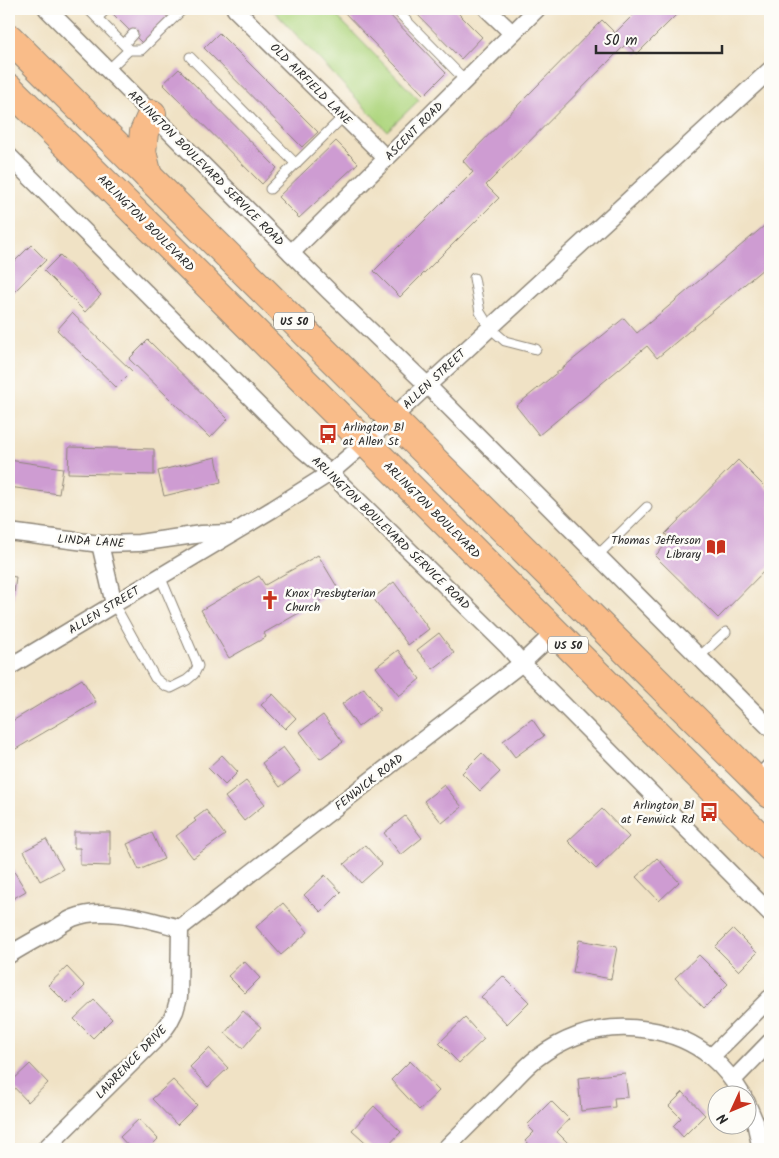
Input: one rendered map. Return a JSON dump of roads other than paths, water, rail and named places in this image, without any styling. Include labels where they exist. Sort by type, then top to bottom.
[{"type":"highway","name":"US 50","points":[[9,38],[391,418],[766,781]]},
{"type":"highway","name":"ARLINGTON BOULEVARD","points":[[9,88],[770,847]]},
{"type":"highway","points":[[94,123],[112,126],[127,125],[152,114]]},
{"type":"highway","points":[[148,176],[142,152],[144,132],[152,114]]},
{"type":"street","name":"OLD AIRFIELD LANE","points":[[235,9],[386,158]]},
{"type":"street","points":[[487,9],[512,33]]},
{"type":"street","name":"ASCENT ROAD","points":[[291,253],[537,9]]},
{"type":"street","name":"ARLINGTON BOULEVARD SERVICE ROAD","points":[[50,10],[291,253],[427,385],[770,728]]},
{"type":"street","name":"ALLEN STREET","points":[[9,667],[330,473],[365,443],[770,70]]},
{"type":"street","name":"ARLINGTON BOULEVARD SERVICE ROAD","points":[[9,156],[302,449],[330,473],[507,646],[770,913]]},
{"type":"street","name":"LINDA LANE","points":[[9,532],[100,544],[139,544],[202,534],[233,533]]},
{"type":"street","points":[[100,544],[114,604]]},
{"type":"street","name":"FENWICK ROAD","points":[[180,928],[522,663],[555,632]]},
{"type":"street","points":[[9,955],[73,918],[88,914],[115,914],[180,928]]},
{"type":"street","name":"LAWRENCE DRIVE","points":[[45,1149],[162,1033],[169,1023],[179,997],[180,928]]},
{"type":"street","points":[[711,1057],[770,998]]},
{"type":"street","points":[[445,1149],[535,1059],[557,1044],[578,1035],[603,1030],[630,1028],[655,1031],[679,1039],[711,1057],[737,1086]]},
{"type":"street","points":[[733,1080],[770,1042]]},
{"type":"street","points":[[756,1126],[761,1149]]},
{"type":"lane","points":[[88,9],[127,47],[141,50],[183,9]]},
{"type":"lane","points":[[97,18],[107,9]]},
{"type":"lane","points":[[396,9],[465,80]]},
{"type":"lane","points":[[108,70],[127,47],[134,34]]},
{"type":"lane","points":[[190,57],[296,164]]},
{"type":"lane","points":[[270,189],[344,116]]},
{"type":"lane","points":[[474,278],[480,312],[490,328],[505,341],[536,349]]},
{"type":"lane","points":[[598,555],[647,507]]},
{"type":"lane","points":[[114,604],[155,678],[171,688],[187,680],[194,674],[198,666],[160,576]]},
{"type":"lane","points":[[700,657],[726,632]]},
{"type":"place","name":"Arlington Bl at Allen St","points":[[328,434]]},
{"type":"place","name":"Thomas Jefferson Library","points":[[716,547]]},
{"type":"place","name":"Knox Presbyterian Church","points":[[270,600]]},
{"type":"place","name":"Arlington Bl at Fenwick Rd","points":[[709,812]]}]
